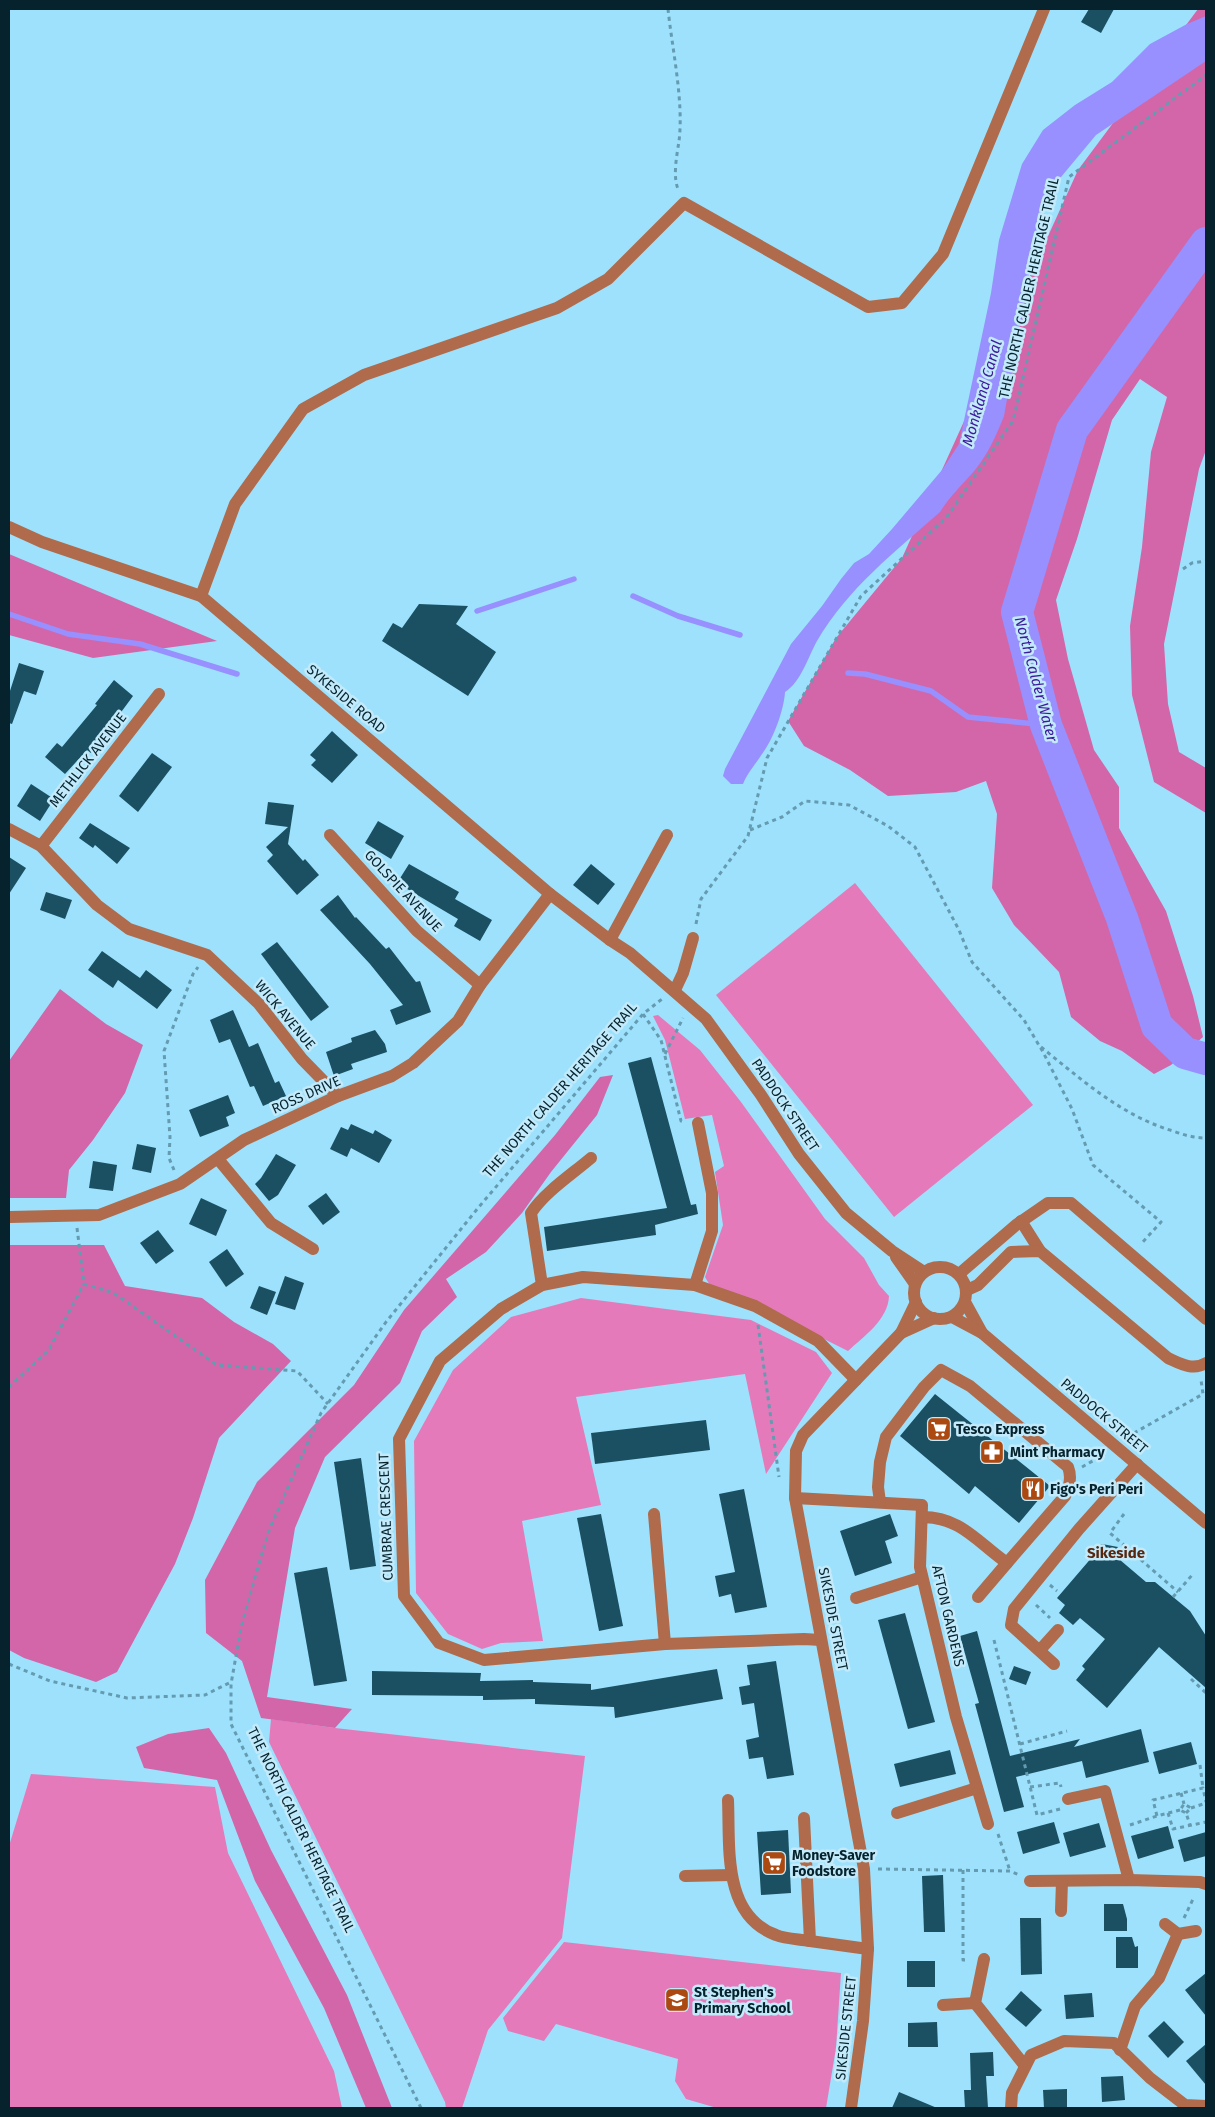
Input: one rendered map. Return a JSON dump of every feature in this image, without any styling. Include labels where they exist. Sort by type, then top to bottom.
[{"type":"street","points":[[201,596],[236,504],[303,409],[364,375],[557,308],[608,279],[684,203],[868,307],[902,303],[943,254],[1044,9]]},
{"type":"street","name":"SYKESIDE ROAD","points":[[9,527],[42,542],[201,596],[550,894],[656,974]]},
{"type":"street","name":"METHLICK AVENUE","points":[[41,846],[159,694]]},
{"type":"street","name":"WICK AVENUE","points":[[9,829],[41,846],[97,905],[129,929],[207,955],[259,1004],[302,1059],[338,1096]]},
{"type":"street","name":"GOLSPIE AVENUE","points":[[330,835],[417,931],[480,985]]},
{"type":"street","points":[[610,940],[667,835]]},
{"type":"street","name":"ROSS DRIVE","points":[[9,1217],[99,1215],[180,1184],[244,1140],[338,1096],[392,1076],[414,1063],[458,1021],[480,985],[550,894]]},
{"type":"street","points":[[675,990],[683,973],[693,938]]},
{"type":"street","name":"PADDOCK STREET","points":[[656,974],[706,1019],[762,1095],[799,1154],[846,1212],[892,1251],[924,1272]]},
{"type":"street","points":[[695,1286],[712,1231],[712,1192],[698,1123]]},
{"type":"street","points":[[542,1285],[531,1213],[541,1198],[558,1187],[591,1158]]},
{"type":"street","points":[[218,1159],[270,1223],[313,1249]]},
{"type":"street","points":[[959,1274],[1021,1221],[1048,1203],[1071,1203],[1206,1319]]},
{"type":"street","points":[[1021,1221],[1040,1251],[1168,1358],[1186,1366],[1203,1365]]},
{"type":"street","name":"PADDOCK STREET","points":[[892,1251],[915,1284]]},
{"type":"street","points":[[966,1296],[964,1281],[959,1274],[945,1266],[936,1266],[924,1272],[915,1284],[916,1302],[925,1314],[934,1318],[944,1319],[952,1317],[959,1311],[966,1296],[1011,1252],[1040,1251]]},
{"type":"street","name":"CUMBRAE CRESCENT","points":[[821,1640],[665,1644],[484,1660],[439,1643],[404,1596],[399,1439],[440,1361],[501,1309],[542,1285],[582,1277],[695,1286],[755,1306],[818,1341],[856,1380]]},
{"type":"street","name":"PADDOCK STREET","points":[[966,1296],[982,1333]]},
{"type":"street","name":"SIKESIDE STREET","points":[[851,2108],[862,2030],[868,1950],[864,1868],[795,1498],[796,1451],[804,1435],[901,1333],[916,1302]]},
{"type":"street","name":"PADDOCK STREET","points":[[952,1317],[982,1333],[1206,1523]]},
{"type":"street","name":"SIKESIDE STREET","points":[[901,1333],[934,1318]]},
{"type":"street","points":[[880,1502],[878,1487],[880,1462],[886,1437],[924,1387],[940,1370],[970,1386],[1068,1467],[1070,1488],[1065,1496],[978,1597]]},
{"type":"street","points":[[1054,1664],[1011,1625],[1014,1609],[1079,1529],[1137,1464]]},
{"type":"street","points":[[795,1498],[922,1505],[922,1517],[936,1517],[962,1527],[1007,1563]]},
{"type":"street","points":[[654,1514],[665,1644]]},
{"type":"street","name":"AFTON GARDENS","points":[[922,1517],[920,1567],[922,1577],[956,1717],[988,1824]]},
{"type":"street","points":[[856,1598],[922,1577]]},
{"type":"street","points":[[1040,1650],[1058,1630]]},
{"type":"street","points":[[897,1813],[977,1788]]},
{"type":"street","points":[[1066,1802],[1105,1791],[1129,1880]]},
{"type":"street","points":[[728,1800],[731,1875],[736,1895],[748,1916],[760,1927],[777,1935],[868,1950]]},
{"type":"street","points":[[804,1818],[810,1941]]},
{"type":"street","points":[[685,1876],[731,1875]]},
{"type":"street","points":[[1030,1881],[1129,1880],[1203,1883]]},
{"type":"street","points":[[1061,1911],[1062,1881]]},
{"type":"street","points":[[1165,1924],[1178,1934],[1196,1931]]},
{"type":"street","points":[[1120,2050],[1135,2006],[1159,1978],[1178,1934]]},
{"type":"street","points":[[974,2004],[984,1959]]},
{"type":"street","points":[[943,2005],[974,2004]]},
{"type":"street","points":[[974,2004],[1025,2066]]},
{"type":"street","points":[[1010,2108],[1012,2093],[1030,2055],[1064,2041],[1114,2044],[1150,2078],[1185,2107],[1206,2106]]},
{"type":"path","points":[[668,9],[681,124],[676,186],[684,203]]},
{"type":"path","name":"THE NORTH CALDER HERITAGE TRAIL","points":[[693,938],[701,899],[748,836],[767,758],[860,596],[946,518],[1013,422],[1069,177],[1206,75]]},
{"type":"path","points":[[1183,569],[1192,563],[1206,561]]},
{"type":"path","points":[[750,830],[782,817],[805,801],[849,805],[888,826],[915,847],[959,930],[972,962],[1024,1020],[1039,1045],[1072,1109],[1093,1166],[1161,1222],[1132,1255]]},
{"type":"path","points":[[180,1184],[170,1158],[164,1051],[193,974],[207,955]]},
{"type":"path","name":"THE NORTH CALDER HERITAGE TRAIL","points":[[421,2108],[231,1724],[231,1682],[241,1628],[269,1530],[321,1413],[386,1322],[478,1208],[643,1014],[675,990]]},
{"type":"path","points":[[665,1054],[690,1004]]},
{"type":"path","points":[[643,1014],[661,1040],[681,1121],[698,1123]]},
{"type":"path","points":[[1039,1045],[1104,1097],[1150,1124],[1195,1138],[1206,1138]]},
{"type":"path","points":[[9,1387],[48,1352],[84,1284],[75,1216]]},
{"type":"path","points":[[84,1284],[114,1293],[217,1364],[297,1371],[328,1404]]},
{"type":"path","points":[[1070,1473],[1102,1457],[1113,1444],[1203,1394],[1203,1365]]},
{"type":"path","points":[[1124,1514],[1110,1532],[1178,1592]]},
{"type":"path","points":[[1173,1597],[1194,1574]]},
{"type":"path","points":[[1025,1595],[1060,1628],[1058,1630]]},
{"type":"path","points":[[994,1640],[1020,1744],[1030,1787],[1037,1815],[1059,1810],[1066,1802],[1060,1783],[1030,1787]]},
{"type":"path","points":[[9,1664],[50,1681],[127,1698],[205,1695],[231,1682]]},
{"type":"path","points":[[1191,1679],[1206,1693]]},
{"type":"path","points":[[1020,1744],[1067,1731]]},
{"type":"path","points":[[1186,1813],[1191,1808],[1206,1803],[1200,1766]]},
{"type":"path","points":[[1157,1816],[1153,1800],[1203,1788]]},
{"type":"path","points":[[1181,1793],[1184,1804],[1191,1808]]},
{"type":"path","points":[[1180,1810],[1184,1804]]},
{"type":"path","points":[[1117,1836],[1128,1832],[1130,1824],[1180,1810],[1186,1813],[1190,1826]]},
{"type":"path","points":[[1168,1813],[1173,1829],[1206,1822]]},
{"type":"path","points":[[988,1824],[996,1828],[1010,1871]]},
{"type":"path","points":[[864,1868],[1010,1871],[1030,1881]]},
{"type":"path","points":[[963,1870],[963,1960],[984,1959]]},
{"type":"path","points":[[1178,1934],[1203,1883]]},
{"type":"shaded area","points":[[1198,9],[1206,9],[1206,450],[1199,469],[1164,644],[1168,704],[1179,752],[1206,768],[1206,813],[1154,782],[1132,695],[1130,626],[1142,547],[1151,452],[1167,397],[1140,379],[1112,420],[1077,539],[1056,600],[1068,659],[1094,750],[1119,787],[1119,828],[1166,911],[1193,996],[1203,1037],[1171,1065],[1154,1074],[1122,1051],[1100,1041],[1071,1017],[1059,972],[1014,925],[992,888],[997,814],[986,781],[956,792],[888,796],[850,770],[804,746],[788,721],[836,638],[902,558],[1078,170]]},
{"type":"shaded area","points":[[9,554],[217,641],[93,658],[9,635]]},
{"type":"shaded area","points":[[855,883],[1033,1105],[894,1217],[716,995]]},
{"type":"shaded area","points":[[60,989],[106,1024],[143,1045],[125,1093],[93,1140],[69,1170],[66,1198],[9,1198],[9,1061]]},
{"type":"shaded area","points":[[658,1015],[700,1050],[741,1102],[825,1219],[864,1258],[879,1285],[889,1296],[888,1305],[880,1320],[848,1351],[711,1287],[705,1277],[723,1225],[715,1172],[724,1166],[712,1115],[685,1119],[665,1040],[653,1016]]},
{"type":"shaded area","points":[[613,1075],[597,1115],[551,1172],[522,1213],[486,1252],[446,1279],[457,1297],[422,1331],[400,1383],[325,1457],[295,1528],[267,1697],[352,1709],[335,1728],[261,1718],[242,1661],[206,1633],[205,1580],[257,1482],[354,1385],[404,1310],[555,1135],[600,1077]]},
{"type":"shaded area","points":[[9,1245],[104,1245],[125,1286],[202,1298],[234,1322],[273,1344],[291,1361],[219,1438],[193,1518],[175,1564],[117,1672],[96,1682],[24,1658],[9,1650]]},
{"type":"shaded area","points":[[581,1298],[751,1320],[816,1352],[832,1373],[766,1474],[745,1374],[576,1397],[601,1505],[522,1521],[543,1641],[501,1643],[482,1649],[448,1634],[416,1593],[414,1441],[453,1370],[511,1317]]},
{"type":"shaded area","points":[[271,1719],[585,1756],[562,1938],[488,2030],[462,2108],[446,2108],[445,2102],[269,1742]]},
{"type":"shaded area","points":[[209,1728],[226,1753],[271,1850],[347,1995],[392,2108],[366,2108],[324,2008],[255,1881],[217,1780],[144,1768],[136,1747],[168,1734]]},
{"type":"shaded area","points":[[31,1774],[215,1787],[228,1853],[334,2071],[342,2108],[9,2108],[9,1846]]},
{"type":"shaded area","name":"St Stephen's Primary School","points":[[564,1942],[841,1973],[836,2048],[826,2108],[717,2108],[686,2099],[675,2081],[678,2059],[556,2024],[544,2041],[508,2031],[503,2018]]},
{"type":"water","name":"Monkland Canal","points":[[1206,16],[1206,61],[1096,135],[1051,189],[1037,231],[1004,416],[984,457],[940,512],[873,572],[829,622],[817,641],[800,676],[791,688],[785,692],[780,716],[766,748],[743,784],[731,784],[723,776],[725,769],[791,644],[854,563],[869,554],[892,529],[942,470],[959,444],[991,293],[999,240],[1022,164],[1043,130],[1075,105],[1112,82],[1150,44]]},
{"type":"building","points":[[1089,9],[1114,9],[1101,33],[1081,22]]},
{"type":"building","points":[[419,604],[468,606],[456,624],[496,652],[468,696],[382,641],[393,623],[402,628]]},
{"type":"building","points":[[19,663],[44,671],[36,695],[24,691],[12,724],[9,723],[9,694]]},
{"type":"building","points":[[114,680],[133,696],[91,753],[87,750],[65,774],[45,757],[57,743],[62,747],[97,705],[95,704]]},
{"type":"building","points":[[332,731],[358,755],[332,783],[311,765],[316,760],[310,755]]},
{"type":"building","points":[[152,753],[172,767],[138,812],[119,796]]},
{"type":"building","points":[[31,784],[54,799],[40,821],[17,806]]},
{"type":"building","points":[[268,802],[294,805],[288,844],[319,875],[297,895],[267,861],[273,855],[266,847],[288,827],[265,824]]},
{"type":"building","points":[[378,821],[404,836],[391,859],[365,843]]},
{"type":"building","points":[[90,823],[130,848],[117,864],[95,845],[93,848],[79,838]]},
{"type":"building","points":[[9,857],[26,868],[9,894]]},
{"type":"building","points":[[409,864],[459,892],[455,899],[492,920],[480,941],[454,926],[458,919],[397,883]]},
{"type":"building","points":[[591,864],[615,884],[598,905],[573,885]]},
{"type":"building","points":[[46,892],[72,900],[65,919],[40,910]]},
{"type":"building","points":[[338,895],[355,918],[386,949],[389,947],[416,982],[420,981],[431,1012],[396,1025],[390,1010],[403,1005],[370,964],[320,910]]},
{"type":"building","points":[[277,942],[329,1007],[311,1021],[261,954]]},
{"type":"building","points":[[102,951],[140,978],[146,970],[172,990],[157,1009],[118,980],[113,988],[88,970]]},
{"type":"building","points":[[233,1010],[249,1047],[258,1043],[275,1083],[279,1081],[286,1096],[263,1106],[254,1086],[250,1087],[230,1039],[219,1043],[210,1020]]},
{"type":"building","points":[[375,1030],[385,1044],[387,1052],[351,1064],[353,1069],[334,1076],[326,1052],[352,1042],[351,1038]]},
{"type":"building","points":[[651,1057],[691,1205],[696,1204],[698,1214],[655,1225],[656,1235],[547,1251],[544,1227],[667,1208],[628,1063]]},
{"type":"building","points":[[228,1095],[235,1113],[226,1117],[229,1126],[200,1137],[189,1110]]},
{"type":"building","points":[[351,1124],[373,1134],[375,1130],[392,1140],[379,1163],[351,1148],[347,1157],[330,1149],[341,1127],[348,1130]]},
{"type":"building","points":[[137,1144],[156,1148],[151,1173],[132,1169]]},
{"type":"building","points":[[276,1154],[296,1165],[278,1195],[269,1201],[255,1184]]},
{"type":"building","points":[[93,1161],[117,1165],[113,1191],[89,1188]]},
{"type":"building","points":[[326,1193],[340,1212],[323,1225],[308,1206]]},
{"type":"building","points":[[201,1198],[227,1210],[216,1236],[189,1224]]},
{"type":"building","points":[[158,1230],[174,1251],[156,1264],[140,1243]]},
{"type":"building","points":[[227,1249],[244,1274],[226,1287],[209,1262]]},
{"type":"building","points":[[285,1276],[304,1283],[295,1310],[275,1304]]},
{"type":"building","points":[[259,1286],[276,1292],[267,1315],[250,1308]]},
{"type":"building","points":[[935,1394],[1050,1486],[1019,1523],[975,1486],[969,1494],[900,1436]]},
{"type":"building","points":[[706,1420],[710,1450],[595,1464],[591,1433]]},
{"type":"building","points":[[361,1458],[376,1566],[350,1570],[334,1462]]},
{"type":"building","points":[[744,1489],[767,1607],[735,1613],[731,1594],[719,1597],[715,1576],[735,1572],[719,1494]]},
{"type":"building","points":[[601,1514],[623,1626],[599,1631],[577,1518]]},
{"type":"building","points":[[890,1514],[898,1536],[885,1541],[892,1563],[855,1576],[840,1531]]},
{"type":"building","points":[[1102,1544],[1118,1547],[1113,1554],[1146,1582],[1155,1582],[1190,1611],[1206,1636],[1206,1688],[1159,1647],[1107,1708],[1076,1680],[1085,1669],[1082,1666],[1105,1639],[1080,1618],[1073,1625],[1059,1613],[1065,1605],[1057,1598],[1093,1556],[1087,1551]]},
{"type":"building","points":[[327,1567],[347,1681],[314,1686],[294,1573]]},
{"type":"building","points":[[905,1613],[935,1722],[908,1729],[878,1620]]},
{"type":"building","points":[[977,1631],[1010,1756],[1080,1739],[1074,1747],[1141,1729],[1149,1762],[1086,1778],[1082,1761],[1016,1777],[1024,1807],[1004,1812],[975,1704],[979,1703],[960,1636]]},
{"type":"building","points":[[776,1661],[794,1775],[767,1779],[763,1757],[749,1759],[746,1740],[759,1737],[754,1703],[742,1705],[739,1687],[750,1685],[747,1665]]},
{"type":"building","points":[[1014,1666],[1031,1672],[1026,1685],[1009,1679]]},
{"type":"building","points":[[717,1669],[723,1699],[615,1718],[614,1707],[535,1704],[535,1699],[483,1700],[483,1696],[372,1695],[372,1671],[481,1673],[480,1681],[533,1680],[533,1682],[591,1684],[591,1690]]},
{"type":"building","points":[[1191,1742],[1197,1764],[1159,1774],[1153,1752]]},
{"type":"building","points":[[950,1750],[956,1774],[900,1787],[894,1764]]},
{"type":"building","points":[[1054,1822],[1060,1843],[1023,1854],[1017,1832]]},
{"type":"building","points":[[1099,1823],[1106,1847],[1070,1857],[1063,1833]]},
{"type":"building","points":[[1168,1826],[1174,1848],[1138,1859],[1131,1836]]},
{"type":"building","points":[[788,1830],[791,1893],[761,1895],[757,1832]]},
{"type":"building","points":[[1206,1832],[1206,1856],[1184,1862],[1178,1840]]},
{"type":"building","points":[[943,1875],[945,1932],[924,1932],[922,1876]]},
{"type":"building","points":[[1104,1904],[1123,1904],[1127,1919],[1127,1931],[1104,1931]]},
{"type":"building","points":[[1020,1918],[1041,1918],[1042,1974],[1021,1975]]},
{"type":"building","points":[[1116,1937],[1132,1937],[1135,1947],[1138,1946],[1138,1968],[1116,1968]]},
{"type":"building","points":[[907,1961],[935,1961],[935,1987],[907,1987]]},
{"type":"building","points":[[1206,1973],[1206,2016],[1185,1990]]},
{"type":"building","points":[[1021,1991],[1042,2010],[1026,2027],[1005,2009]]},
{"type":"building","points":[[1092,1993],[1094,2017],[1066,2019],[1064,1995]]},
{"type":"building","points":[[1164,2021],[1184,2042],[1168,2058],[1148,2036]]},
{"type":"building","points":[[937,2022],[938,2047],[908,2047],[908,2023]]},
{"type":"building","points":[[1206,2044],[1206,2085],[1186,2061]]},
{"type":"building","points":[[993,2052],[994,2076],[986,2076],[988,2108],[965,2108],[964,2090],[971,2090],[970,2053]]},
{"type":"building","points":[[1123,2076],[1125,2100],[1102,2102],[1101,2077]]},
{"type":"building","points":[[1067,2089],[1067,2108],[1044,2108],[1043,2090]]},
{"type":"building","points":[[899,2092],[937,2108],[892,2108]]},
{"type":"waterway","name":"North Calder Water","points":[[1206,243],[1072,430],[1017,612],[1046,725],[1122,918],[1157,1026],[1185,1053],[1206,1059]]},
{"type":"waterway","points":[[477,611],[574,579]]},
{"type":"waterway","points":[[633,596],[678,616],[740,635]]},
{"type":"waterway","points":[[9,614],[68,634],[140,644],[237,674]]},
{"type":"waterway","points":[[848,673],[865,674],[931,691],[968,717],[1046,725]]},
{"type":"place","name":"Tesco Express","points":[[939,1429]]},
{"type":"place","name":"Mint Pharmacy","points":[[992,1452]]},
{"type":"place","name":"Figo's Peri Peri","points":[[1033,1489]]},
{"type":"place","name":"Money-Saver Foodstore","points":[[774,1863]]},
{"type":"place","name":"St Stephen's Primary School","points":[[677,2000]]},
{"type":"district","name":"Sikeside","points":[[1116,1553]]}]
